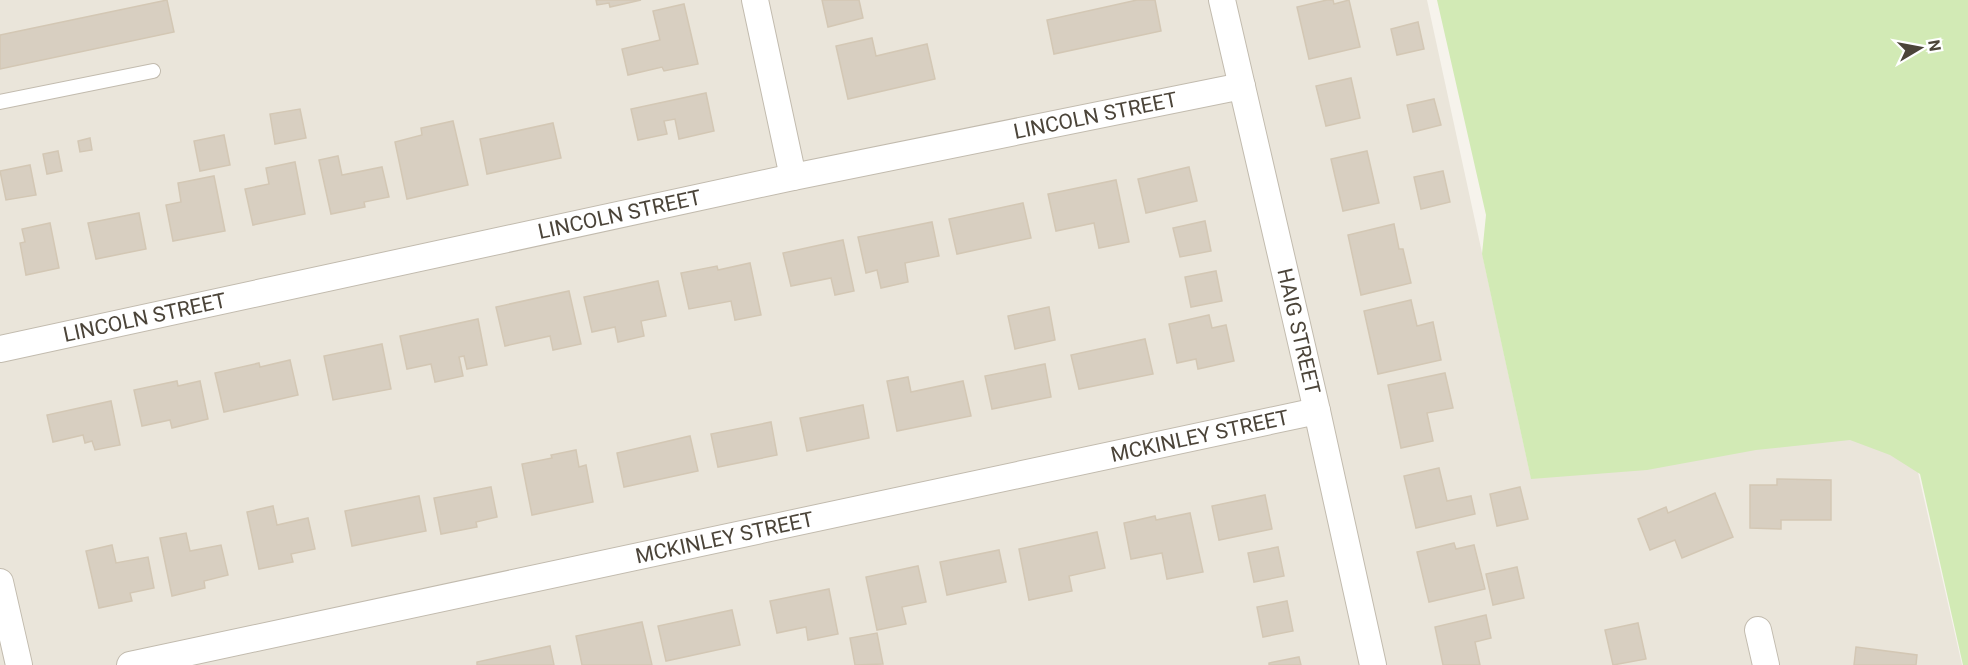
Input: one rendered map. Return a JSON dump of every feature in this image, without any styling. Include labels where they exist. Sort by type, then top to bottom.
[{"type":"street","points":[[754,0],[793,177]]},
{"type":"street","name":"HAIG STREET","points":[[1222,0],[1373,665]]},
{"type":"street","name":"LINCOLN STREET","points":[[0,350],[793,177],[1242,86]]},
{"type":"street","name":"MCKINLEY STREET","points":[[130,665],[1317,411]]},
{"type":"street","points":[[0,582],[18,665]]},
{"type":"street","points":[[1758,630],[1766,665]]},
{"type":"lane","points":[[0,102],[153,71]]},
{"type":"shaded area","points":[[0,0],[1427,0],[1531,478],[1902,402],[1962,665],[0,665]]},
{"type":"green space","points":[[1437,0],[1968,0],[1968,665],[1963,665],[1920,474],[1890,455],[1850,440],[1756,450],[1647,470],[1531,479],[1482,254],[1486,215]]},
{"type":"building","points":[[167,0],[174,32],[0,69],[0,35]]},
{"type":"building","points":[[596,0],[641,0],[610,7],[609,3],[597,5]]},
{"type":"building","points":[[822,0],[859,0],[863,18],[828,27]]},
{"type":"building","points":[[1137,0],[1155,0],[1161,31],[1054,54],[1047,20]]},
{"type":"building","points":[[1333,0],[1334,4],[1349,0],[1360,47],[1309,59],[1297,7]]},
{"type":"building","points":[[684,4],[698,64],[664,71],[662,67],[628,75],[622,49],[660,40],[653,11]]},
{"type":"building","points":[[1418,22],[1424,49],[1397,55],[1391,29]]},
{"type":"building","points":[[872,38],[876,56],[927,44],[935,79],[848,99],[836,46]]},
{"type":"building","points":[[1351,78],[1360,118],[1326,126],[1316,86]]},
{"type":"building","points":[[706,93],[714,131],[679,139],[675,119],[664,121],[667,134],[638,140],[631,109]]},
{"type":"building","points":[[1434,99],[1441,125],[1413,132],[1407,105]]},
{"type":"building","points":[[300,109],[306,138],[275,144],[270,114]]},
{"type":"building","points":[[453,121],[468,185],[407,199],[395,142],[422,135],[421,128]]},
{"type":"building","points":[[553,123],[561,158],[487,174],[480,139]]},
{"type":"building","points":[[224,135],[230,165],[200,171],[194,141]]},
{"type":"building","points":[[90,138],[92,150],[80,152],[78,141]]},
{"type":"building","points":[[58,151],[62,171],[47,174],[43,154]]},
{"type":"building","points":[[1367,151],[1379,203],[1343,211],[1331,159]]},
{"type":"building","points":[[338,156],[342,175],[382,167],[389,197],[364,202],[365,207],[331,214],[319,160]]},
{"type":"building","points":[[295,162],[305,214],[253,225],[245,189],[269,184],[266,168]]},
{"type":"building","points":[[30,165],[36,195],[6,200],[0,171]]},
{"type":"building","points":[[1189,167],[1197,201],[1146,213],[1138,179]]},
{"type":"building","points":[[1443,171],[1450,202],[1421,209],[1414,177]]},
{"type":"building","points":[[214,176],[225,231],[173,241],[166,205],[181,202],[178,183]]},
{"type":"building","points":[[1116,180],[1129,242],[1099,248],[1094,223],[1056,231],[1048,194]]},
{"type":"building","points":[[1023,203],[1031,238],[957,254],[949,219]]},
{"type":"building","points":[[139,213],[146,249],[96,259],[88,223]]},
{"type":"building","points":[[1205,221],[1211,251],[1180,257],[1173,228]]},
{"type":"building","points":[[932,222],[939,256],[905,263],[908,282],[881,288],[877,270],[866,273],[858,237]]},
{"type":"building","points":[[50,223],[59,268],[26,275],[20,243],[25,242],[22,229]]},
{"type":"building","points":[[1394,224],[1399,249],[1403,249],[1411,283],[1361,295],[1348,235]]},
{"type":"building","points":[[843,240],[854,291],[835,295],[831,278],[791,286],[783,253]]},
{"type":"building","points":[[750,263],[761,315],[735,320],[731,301],[689,309],[681,273],[717,266],[718,270]]},
{"type":"building","points":[[1216,271],[1222,301],[1191,307],[1185,277]]},
{"type":"building","points":[[658,281],[666,316],[641,321],[644,336],[618,342],[615,327],[592,332],[584,297]]},
{"type":"building","points":[[569,291],[581,344],[553,350],[550,336],[505,346],[496,307]]},
{"type":"building","points":[[1411,300],[1417,326],[1433,322],[1441,360],[1378,374],[1364,311]]},
{"type":"building","points":[[1049,307],[1055,340],[1015,349],[1008,316]]},
{"type":"building","points":[[1209,315],[1212,328],[1226,325],[1234,361],[1198,369],[1196,359],[1177,363],[1169,324]]},
{"type":"building","points":[[478,319],[487,365],[467,369],[464,356],[459,357],[463,376],[435,382],[431,364],[407,369],[400,336]]},
{"type":"building","points":[[1145,339],[1153,374],[1079,389],[1071,355]]},
{"type":"building","points":[[382,344],[391,389],[333,400],[324,356]]},
{"type":"building","points":[[290,360],[298,395],[224,412],[215,373],[259,363],[260,367]]},
{"type":"building","points":[[1045,364],[1051,397],[992,409],[985,376]]},
{"type":"building","points":[[1445,373],[1453,408],[1427,413],[1433,441],[1401,448],[1388,385]]},
{"type":"building","points":[[908,377],[911,392],[963,381],[971,416],[897,431],[887,381]]},
{"type":"building","points":[[177,381],[178,386],[200,381],[208,419],[172,428],[170,420],[142,426],[134,390]]},
{"type":"building","points":[[111,401],[120,445],[95,450],[92,441],[85,443],[83,435],[53,442],[47,415]]},
{"type":"building","points":[[863,405],[869,438],[807,451],[800,418]]},
{"type":"building","points":[[771,422],[777,455],[718,467],[711,434]]},
{"type":"building","points":[[690,436],[698,471],[624,487],[617,453]]},
{"type":"building","points":[[576,450],[579,467],[586,465],[593,502],[532,515],[522,464]]},
{"type":"building","points":[[1439,468],[1447,501],[1471,496],[1475,514],[1416,528],[1404,476]]},
{"type":"building","points":[[1777,479],[1831,480],[1831,520],[1781,520],[1781,529],[1750,528],[1750,485],[1777,485]]},
{"type":"building","points":[[491,487],[497,517],[476,522],[477,527],[441,534],[434,498]]},
{"type":"building","points":[[1520,487],[1528,519],[1497,526],[1490,494]]},
{"type":"building","points":[[1715,493],[1733,537],[1682,558],[1675,540],[1650,550],[1638,519],[1666,507],[1668,513]]},
{"type":"building","points":[[1265,495],[1272,529],[1219,540],[1212,506]]},
{"type":"building","points":[[419,496],[426,531],[352,546],[345,511]]},
{"type":"building","points":[[273,506],[277,525],[308,518],[315,549],[291,554],[293,562],[259,569],[247,512]]},
{"type":"building","points":[[1190,513],[1203,572],[1167,579],[1162,553],[1131,559],[1124,523],[1155,516],[1156,520]]},
{"type":"building","points":[[1097,532],[1105,568],[1069,576],[1072,591],[1029,600],[1019,549]]},
{"type":"building","points":[[186,533],[190,551],[221,545],[228,575],[204,581],[205,588],[172,596],[160,538]]},
{"type":"building","points":[[1454,543],[1456,549],[1474,545],[1485,589],[1429,602],[1417,552]]},
{"type":"building","points":[[112,545],[116,563],[148,557],[154,588],[130,593],[132,601],[99,608],[86,551]]},
{"type":"building","points":[[1278,547],[1284,576],[1254,582],[1248,553]]},
{"type":"building","points":[[999,550],[1006,582],[947,595],[940,562]]},
{"type":"building","points":[[918,566],[926,602],[902,607],[906,624],[877,630],[866,577]]},
{"type":"building","points":[[1517,567],[1524,598],[1493,605],[1486,574]]},
{"type":"building","points":[[829,589],[838,634],[808,640],[806,627],[777,633],[770,601]]},
{"type":"building","points":[[1287,601],[1293,631],[1263,637],[1257,607]]},
{"type":"building","points":[[732,610],[740,645],[666,661],[658,626]]},
{"type":"building","points":[[1486,615],[1491,638],[1475,642],[1480,665],[1443,665],[1435,627]]},
{"type":"building","points":[[642,622],[652,665],[582,665],[576,636]]},
{"type":"building","points":[[1638,623],[1646,659],[1613,665],[1605,630]]},
{"type":"building","points":[[877,633],[883,664],[855,665],[850,638]]},
{"type":"building","points":[[550,646],[554,665],[477,665],[477,662]]},
{"type":"building","points":[[1856,647],[1917,655],[1916,665],[1854,665]]},
{"type":"building","points":[[1299,657],[1301,665],[1269,665],[1269,663]]}]
